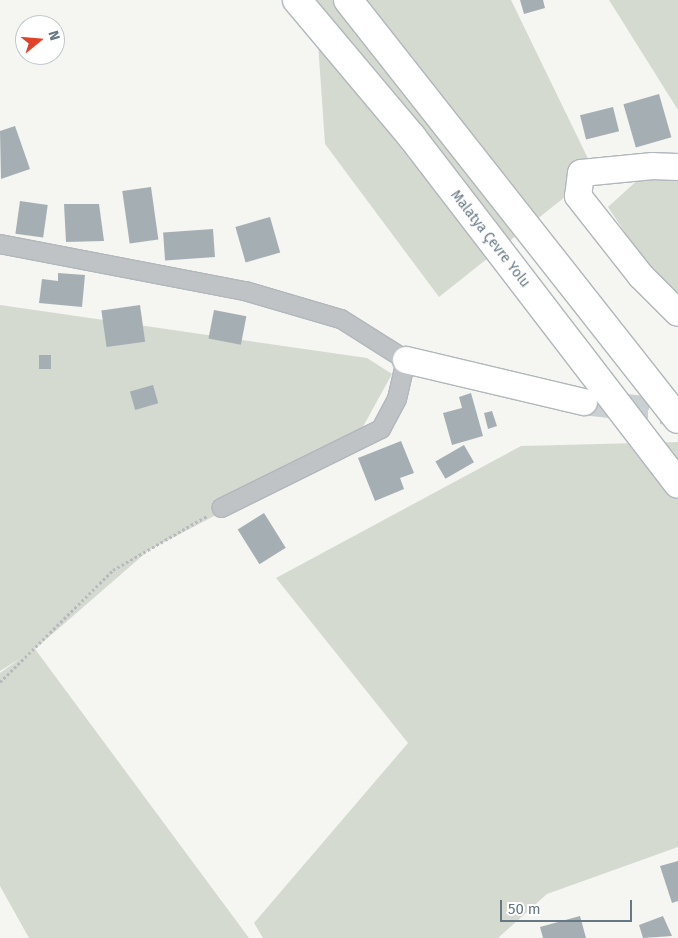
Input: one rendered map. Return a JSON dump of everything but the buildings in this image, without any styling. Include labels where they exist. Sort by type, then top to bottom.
[{"type":"highway","name":"Malatya Çevre Yolu","points":[[296,0],[412,138],[678,484]]},
{"type":"highway","points":[[348,0],[678,419]]},
{"type":"street","points":[[678,167],[653,166],[581,173],[578,196],[641,276],[678,313]]},
{"type":"street","points":[[0,244],[245,291],[341,319],[406,360],[584,402]]},
{"type":"street","points":[[221,508],[381,429],[397,399],[406,360]]},
{"type":"path","points":[[0,682],[113,570],[221,508]]},
{"type":"shaded area","points":[[315,0],[511,0],[595,173],[439,297],[325,144]]},
{"type":"shaded area","points":[[609,0],[678,0],[678,110]]},
{"type":"shaded area","points":[[678,165],[678,295],[641,257],[608,207],[653,166]]},
{"type":"shaded area","points":[[0,305],[367,358],[392,374],[354,443],[149,550],[35,649],[249,938],[29,938],[0,886],[0,673],[21,658],[0,671]]},
{"type":"shaded area","points":[[678,442],[678,847],[547,894],[498,938],[263,938],[254,923],[408,743],[276,578],[521,446]]},
{"type":"tunnel","points":[[584,402],[678,413]]}]
